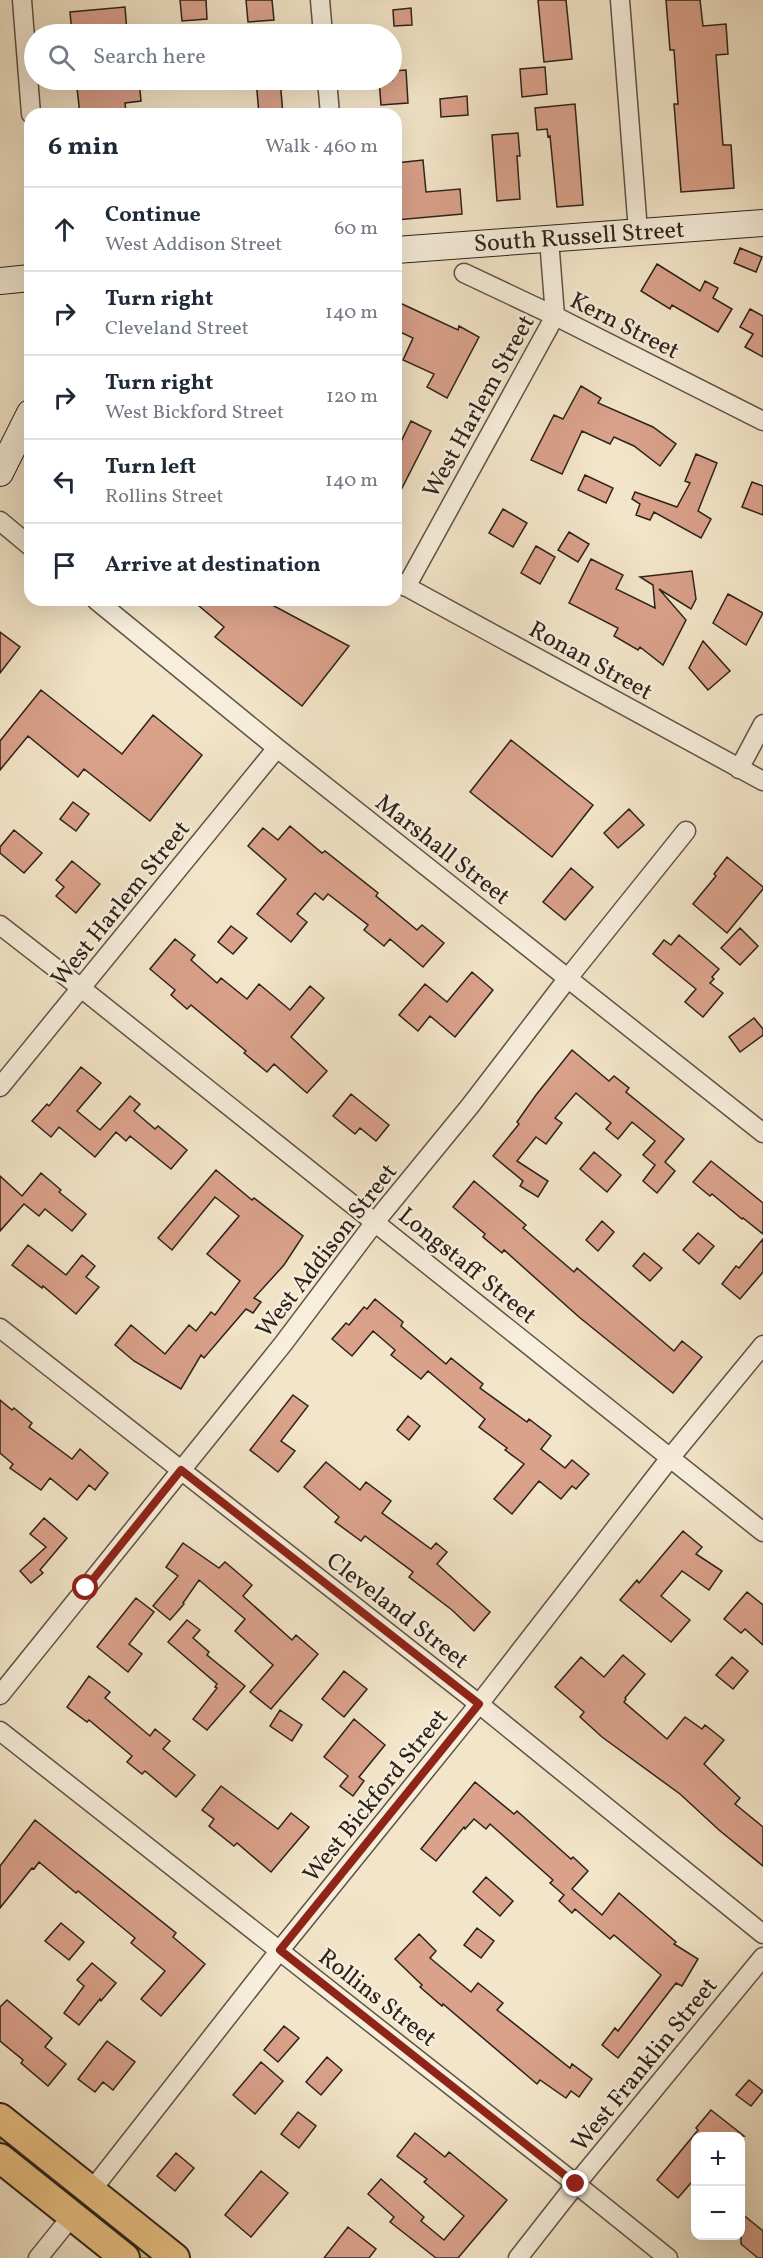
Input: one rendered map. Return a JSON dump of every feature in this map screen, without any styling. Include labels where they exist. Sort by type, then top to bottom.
[{"type":"main road","name":"South Russell Street","points":[[402,250],[763,223]]},
{"type":"main road","points":[[0,281],[24,279]]},
{"type":"main road","points":[[0,472],[24,424]]},
{"type":"main road","points":[[0,2118],[175,2258]]},
{"type":"main road","points":[[0,2158],[125,2258]]},
{"type":"street","points":[[22,0],[24,25]]},
{"type":"street","points":[[320,0],[322,24]]},
{"type":"street","points":[[620,0],[638,231]]},
{"type":"street","points":[[29,90],[31,108]]},
{"type":"street","points":[[328,90],[329,108]]},
{"type":"street","name":"West Harlem Street","points":[[402,582],[555,316],[549,239]]},
{"type":"street","name":"Kern Street","points":[[464,273],[555,316],[763,421]]},
{"type":"street","points":[[0,521],[24,541]]},
{"type":"street","name":"Ronan Street","points":[[402,585],[763,781]]},
{"type":"street","name":"Marshall Street","points":[[103,606],[277,748],[763,1133]]},
{"type":"street","points":[[739,769],[763,724]]},
{"type":"street","name":"West Harlem Street","points":[[0,1087],[277,748]]},
{"type":"street","name":"West Addison Street","points":[[0,1695],[283,1344],[375,1222],[470,1106],[568,978],[686,831]]},
{"type":"street","name":"Longstaff Street","points":[[0,926],[81,988],[763,1532]]},
{"type":"street","name":"Cleveland Street","points":[[0,1328],[479,1704],[763,1934]]},
{"type":"street","name":"West Bickford Street","points":[[91,2191],[280,1950],[479,1704],[670,1458],[763,1345]]},
{"type":"street","name":"Rollins Street","points":[[0,1731],[668,2258]]},
{"type":"street","name":"West Franklin Street","points":[[518,2258],[763,1957]]},
{"type":"street","points":[[38,2258],[72,2216]]},
{"type":"shaded area","points":[[0,2137],[152,2258],[134,2258],[0,2153]]},
{"type":"building","points":[[180,0],[206,0],[207,19],[182,21]]},
{"type":"building","points":[[246,0],[272,0],[274,20],[248,22]]},
{"type":"building","points":[[538,0],[566,0],[572,59],[544,62]]},
{"type":"building","points":[[666,0],[700,0],[703,26],[726,24],[728,54],[716,55],[723,145],[731,145],[734,188],[681,192],[674,104],[678,104],[674,50],[670,50]]},
{"type":"building","points":[[125,7],[126,24],[71,24],[70,12]]},
{"type":"building","points":[[411,8],[412,25],[394,24],[393,10]]},
{"type":"building","points":[[545,67],[547,94],[522,97],[520,69]]},
{"type":"building","points":[[402,70],[406,70],[408,103],[381,105],[380,90],[402,90]]},
{"type":"building","points":[[77,90],[140,90],[141,101],[125,103],[125,108],[79,108]]},
{"type":"building","points":[[257,90],[281,90],[282,108],[258,108]]},
{"type":"building","points":[[467,96],[468,115],[441,117],[440,99]]},
{"type":"building","points":[[575,104],[583,205],[557,207],[550,136],[548,137],[547,129],[537,130],[535,108]]},
{"type":"building","points":[[518,133],[520,199],[497,201],[492,135]]},
{"type":"building","points":[[423,160],[426,192],[460,189],[462,214],[402,219],[402,162]]},
{"type":"building","points":[[740,248],[762,257],[756,272],[734,263]]},
{"type":"building","points":[[657,264],[700,291],[705,281],[718,288],[713,298],[732,309],[718,332],[672,305],[670,309],[641,291]]},
{"type":"building","points":[[402,304],[458,330],[459,326],[479,337],[447,398],[427,387],[434,374],[403,360],[413,338],[402,333]]},
{"type":"building","points":[[750,309],[763,316],[763,357],[745,347],[753,334],[740,327]]},
{"type":"building","points":[[581,386],[601,398],[598,403],[653,427],[676,444],[660,466],[634,446],[614,437],[610,444],[582,431],[562,474],[531,460],[554,415],[563,419]]},
{"type":"building","points":[[411,421],[431,431],[402,488],[402,440]]},
{"type":"building","points":[[696,454],[717,463],[698,511],[711,519],[701,538],[654,512],[650,520],[636,515],[640,504],[632,499],[635,492],[677,507],[690,483],[685,481]]},
{"type":"building","points":[[585,475],[613,488],[606,503],[578,490]]},
{"type":"building","points":[[752,482],[763,486],[763,515],[742,507]]},
{"type":"building","points":[[503,509],[527,523],[513,547],[489,533]]},
{"type":"building","points":[[569,532],[589,544],[578,562],[558,550]]},
{"type":"building","points":[[536,546],[555,557],[540,584],[521,573]]},
{"type":"building","points":[[591,559],[623,575],[616,589],[655,608],[653,585],[640,577],[692,571],[696,599],[691,609],[659,589],[686,620],[663,665],[640,647],[638,650],[614,636],[618,628],[569,603]]},
{"type":"building","points":[[728,594],[763,613],[746,645],[713,623]]},
{"type":"building","points":[[199,606],[274,606],[349,646],[302,706],[215,637],[224,627]]},
{"type":"building","points":[[0,632],[20,647],[0,673]]},
{"type":"building","points":[[703,641],[730,671],[708,690],[689,668]]},
{"type":"building","points":[[41,690],[122,754],[153,715],[202,755],[150,821],[84,769],[78,777],[28,736],[0,770],[0,741]]},
{"type":"building","points":[[511,740],[593,805],[552,857],[470,792]]},
{"type":"building","points":[[73,802],[89,814],[76,831],[60,819]]},
{"type":"building","points":[[629,809],[644,825],[618,848],[604,833]]},
{"type":"building","points":[[290,826],[322,853],[325,851],[378,893],[376,896],[417,930],[422,925],[444,943],[423,967],[390,939],[384,946],[364,930],[368,925],[328,894],[323,900],[315,893],[297,914],[307,922],[291,942],[257,914],[286,879],[248,846],[263,828],[278,840]]},
{"type":"building","points":[[14,830],[42,853],[24,873],[0,853],[0,847]]},
{"type":"building","points":[[727,857],[763,889],[727,933],[693,904],[716,876],[714,874]]},
{"type":"building","points":[[72,861],[100,884],[76,913],[56,896],[64,887],[56,880]]},
{"type":"building","points":[[571,868],[593,887],[565,920],[543,902]]},
{"type":"building","points":[[231,926],[247,938],[233,954],[218,942]]},
{"type":"building","points":[[740,928],[758,946],[740,965],[721,948]]},
{"type":"building","points":[[679,935],[719,969],[710,983],[723,993],[703,1017],[685,1002],[696,989],[653,954],[664,940],[671,945]]},
{"type":"building","points":[[175,939],[195,955],[191,960],[217,983],[221,978],[247,999],[259,984],[290,1010],[310,986],[324,998],[291,1037],[327,1071],[307,1093],[274,1064],[267,1072],[244,1053],[246,1051],[191,1005],[187,1009],[171,995],[175,990],[150,969]]},
{"type":"building","points":[[472,972],[493,990],[455,1037],[430,1016],[418,1031],[399,1015],[425,984],[447,1002]]},
{"type":"building","points":[[754,1018],[763,1029],[763,1035],[740,1052],[729,1037]]},
{"type":"building","points":[[572,1050],[609,1081],[614,1076],[629,1088],[626,1092],[684,1139],[665,1162],[675,1171],[657,1193],[643,1181],[655,1165],[643,1155],[655,1141],[632,1122],[618,1139],[606,1129],[611,1123],[576,1093],[555,1118],[562,1123],[546,1144],[536,1137],[517,1161],[548,1181],[538,1197],[520,1186],[523,1181],[493,1156],[519,1124],[517,1122],[536,1095]]},
{"type":"building","points":[[81,1067],[101,1083],[77,1111],[100,1130],[130,1096],[140,1104],[134,1111],[155,1129],[158,1126],[187,1150],[171,1169],[130,1136],[126,1141],[116,1132],[95,1157],[59,1127],[51,1137],[32,1121],[47,1104],[49,1106]]},
{"type":"building","points":[[351,1094],[389,1125],[376,1141],[360,1128],[355,1134],[333,1116]]},
{"type":"building","points":[[594,1152],[621,1175],[607,1192],[580,1169]]},
{"type":"building","points":[[711,1161],[763,1203],[763,1234],[693,1182]]},
{"type":"building","points":[[216,1170],[252,1200],[254,1198],[303,1236],[284,1265],[254,1298],[261,1302],[253,1313],[246,1309],[204,1358],[201,1355],[181,1389],[134,1361],[115,1345],[131,1325],[165,1354],[189,1325],[196,1331],[211,1312],[215,1315],[240,1281],[207,1254],[239,1216],[215,1197],[172,1250],[158,1238]]},
{"type":"building","points":[[41,1173],[61,1190],[59,1192],[86,1214],[72,1231],[45,1209],[39,1216],[24,1204],[0,1231],[0,1176],[22,1196]]},
{"type":"building","points":[[474,1181],[526,1225],[523,1228],[574,1272],[577,1268],[674,1351],[682,1341],[702,1357],[673,1393],[579,1317],[504,1250],[502,1253],[483,1237],[485,1234],[453,1207]]},
{"type":"building","points":[[602,1221],[614,1232],[598,1251],[586,1240]]},
{"type":"building","points":[[698,1233],[714,1246],[699,1264],[683,1250]]},
{"type":"building","points":[[763,1239],[763,1272],[740,1299],[722,1284]]},
{"type":"building","points":[[28,1245],[66,1275],[82,1255],[95,1266],[86,1277],[99,1287],[76,1314],[43,1286],[42,1288],[12,1265]]},
{"type":"building","points":[[644,1253],[662,1268],[650,1281],[633,1266]]},
{"type":"building","points":[[375,1299],[403,1322],[401,1326],[446,1364],[451,1358],[483,1384],[480,1388],[527,1422],[529,1419],[551,1436],[541,1449],[565,1468],[572,1460],[589,1474],[576,1489],[572,1486],[561,1499],[539,1481],[512,1514],[494,1499],[524,1464],[479,1427],[485,1419],[428,1371],[421,1379],[391,1355],[395,1350],[373,1331],[352,1356],[332,1339],[346,1323],[349,1325],[364,1307],[367,1309]]},
{"type":"building","points":[[293,1395],[308,1406],[281,1441],[295,1451],[278,1472],[250,1450]]},
{"type":"building","points":[[0,1400],[12,1410],[14,1408],[32,1423],[29,1427],[72,1459],[80,1449],[108,1473],[95,1490],[89,1485],[77,1500],[50,1478],[41,1490],[10,1468],[13,1464],[0,1453]]},
{"type":"building","points":[[408,1416],[420,1426],[409,1440],[397,1430]]},
{"type":"building","points":[[326,1462],[360,1490],[366,1482],[391,1501],[382,1513],[431,1549],[436,1543],[447,1552],[437,1564],[490,1612],[474,1631],[452,1610],[409,1577],[413,1572],[365,1536],[361,1541],[335,1522],[339,1517],[304,1487]]},
{"type":"building","points":[[44,1518],[67,1538],[40,1570],[43,1573],[31,1583],[20,1571],[46,1547],[30,1534]]},
{"type":"building","points":[[683,1531],[702,1547],[696,1554],[722,1571],[709,1590],[682,1571],[661,1596],[690,1620],[671,1642],[620,1600],[637,1580],[639,1583]]},
{"type":"building","points":[[183,1543],[219,1568],[225,1562],[252,1585],[243,1596],[292,1640],[296,1635],[318,1654],[271,1709],[250,1692],[273,1665],[235,1631],[245,1619],[199,1580],[184,1604],[170,1620],[153,1606],[178,1576],[166,1567]]},
{"type":"building","points":[[747,1592],[763,1605],[763,1645],[745,1629],[741,1633],[724,1619]]},
{"type":"building","points":[[136,1598],[154,1612],[129,1644],[142,1654],[128,1672],[97,1647]]},
{"type":"building","points":[[187,1620],[200,1630],[193,1638],[209,1652],[207,1655],[245,1686],[207,1730],[193,1719],[217,1688],[215,1687],[217,1684],[168,1642]]},
{"type":"building","points":[[623,1655],[645,1674],[624,1702],[667,1739],[685,1717],[702,1729],[705,1725],[724,1740],[704,1764],[740,1798],[735,1804],[763,1827],[763,1866],[680,1794],[602,1737],[580,1717],[584,1712],[555,1687],[581,1657],[604,1677]]},
{"type":"building","points":[[732,1657],[748,1671],[733,1689],[716,1675]]},
{"type":"building","points":[[344,1671],[367,1689],[344,1717],[322,1699]]},
{"type":"building","points":[[89,1676],[110,1692],[105,1698],[150,1736],[155,1729],[170,1741],[163,1749],[195,1775],[176,1797],[145,1771],[142,1774],[127,1762],[132,1756],[89,1720],[87,1722],[67,1707]]},
{"type":"building","points":[[280,1710],[302,1725],[292,1741],[270,1726]]},
{"type":"building","points":[[354,1719],[385,1745],[359,1777],[364,1781],[353,1796],[340,1786],[348,1776],[324,1757]]},
{"type":"building","points":[[475,1782],[514,1814],[517,1811],[571,1859],[573,1857],[588,1871],[572,1889],[602,1915],[619,1893],[676,1942],[674,1944],[698,1959],[682,1986],[676,1983],[618,2058],[602,2045],[615,2028],[618,2031],[661,1975],[614,1935],[610,1939],[575,1909],[572,1913],[559,1901],[564,1895],[550,1883],[553,1880],[490,1824],[486,1829],[474,1819],[465,1829],[464,1827],[436,1861],[421,1849]]},
{"type":"building","points":[[221,1786],[278,1829],[291,1813],[309,1827],[271,1872],[237,1843],[234,1846],[209,1826],[214,1819],[202,1810]]},
{"type":"building","points":[[35,1820],[176,1933],[173,1937],[205,1964],[161,2016],[141,1999],[165,1971],[131,1943],[135,1938],[39,1862],[0,1908],[0,1866]]},
{"type":"building","points":[[486,1877],[513,1901],[500,1916],[473,1892]]},
{"type":"building","points":[[61,1923],[84,1942],[69,1960],[45,1941]]},
{"type":"building","points":[[477,1928],[494,1941],[481,1958],[464,1945]]},
{"type":"building","points":[[419,1934],[436,1951],[430,1958],[471,1992],[478,1983],[503,2003],[497,2010],[570,2068],[572,2064],[592,2079],[579,2097],[571,2091],[566,2098],[540,2080],[537,2084],[420,1987],[422,1985],[395,1959]]},
{"type":"building","points":[[92,1963],[116,1983],[79,2025],[64,2013],[84,1986],[77,1980]]},
{"type":"building","points":[[7,2000],[52,2038],[45,2047],[66,2064],[48,2086],[21,2063],[23,2060],[0,2041],[0,2007]]},
{"type":"building","points":[[284,2026],[299,2038],[278,2062],[264,2050]]},
{"type":"building","points":[[107,2041],[135,2062],[113,2090],[103,2082],[95,2092],[78,2079]]},
{"type":"building","points":[[327,2057],[342,2070],[321,2095],[306,2082]]},
{"type":"building","points":[[261,2062],[283,2081],[255,2114],[233,2095]]},
{"type":"building","points":[[749,2080],[763,2091],[751,2106],[736,2095]]},
{"type":"building","points":[[711,2110],[739,2132],[696,2132],[698,2130],[696,2128]]},
{"type":"building","points":[[298,2112],[316,2126],[299,2148],[281,2134]]},
{"type":"building","points":[[415,2133],[445,2157],[449,2152],[507,2200],[458,2258],[436,2258],[390,2222],[394,2217],[368,2194],[381,2179],[424,2217],[421,2221],[444,2240],[464,2216],[424,2182],[427,2179],[397,2156]]},
{"type":"building","points":[[691,2139],[691,2183],[678,2198],[657,2180]]},
{"type":"building","points":[[176,2153],[194,2168],[175,2191],[157,2176]]},
{"type":"building","points":[[261,2171],[288,2193],[251,2237],[225,2215]]},
{"type":"building","points":[[745,2216],[763,2231],[763,2258],[758,2258],[741,2244],[741,2240],[745,2240]]},
{"type":"building","points":[[348,2227],[376,2249],[369,2258],[324,2258]]},
{"type":"route","points":[[86,1588],[181,1470],[479,1704],[280,1950],[576,2184]]}]
